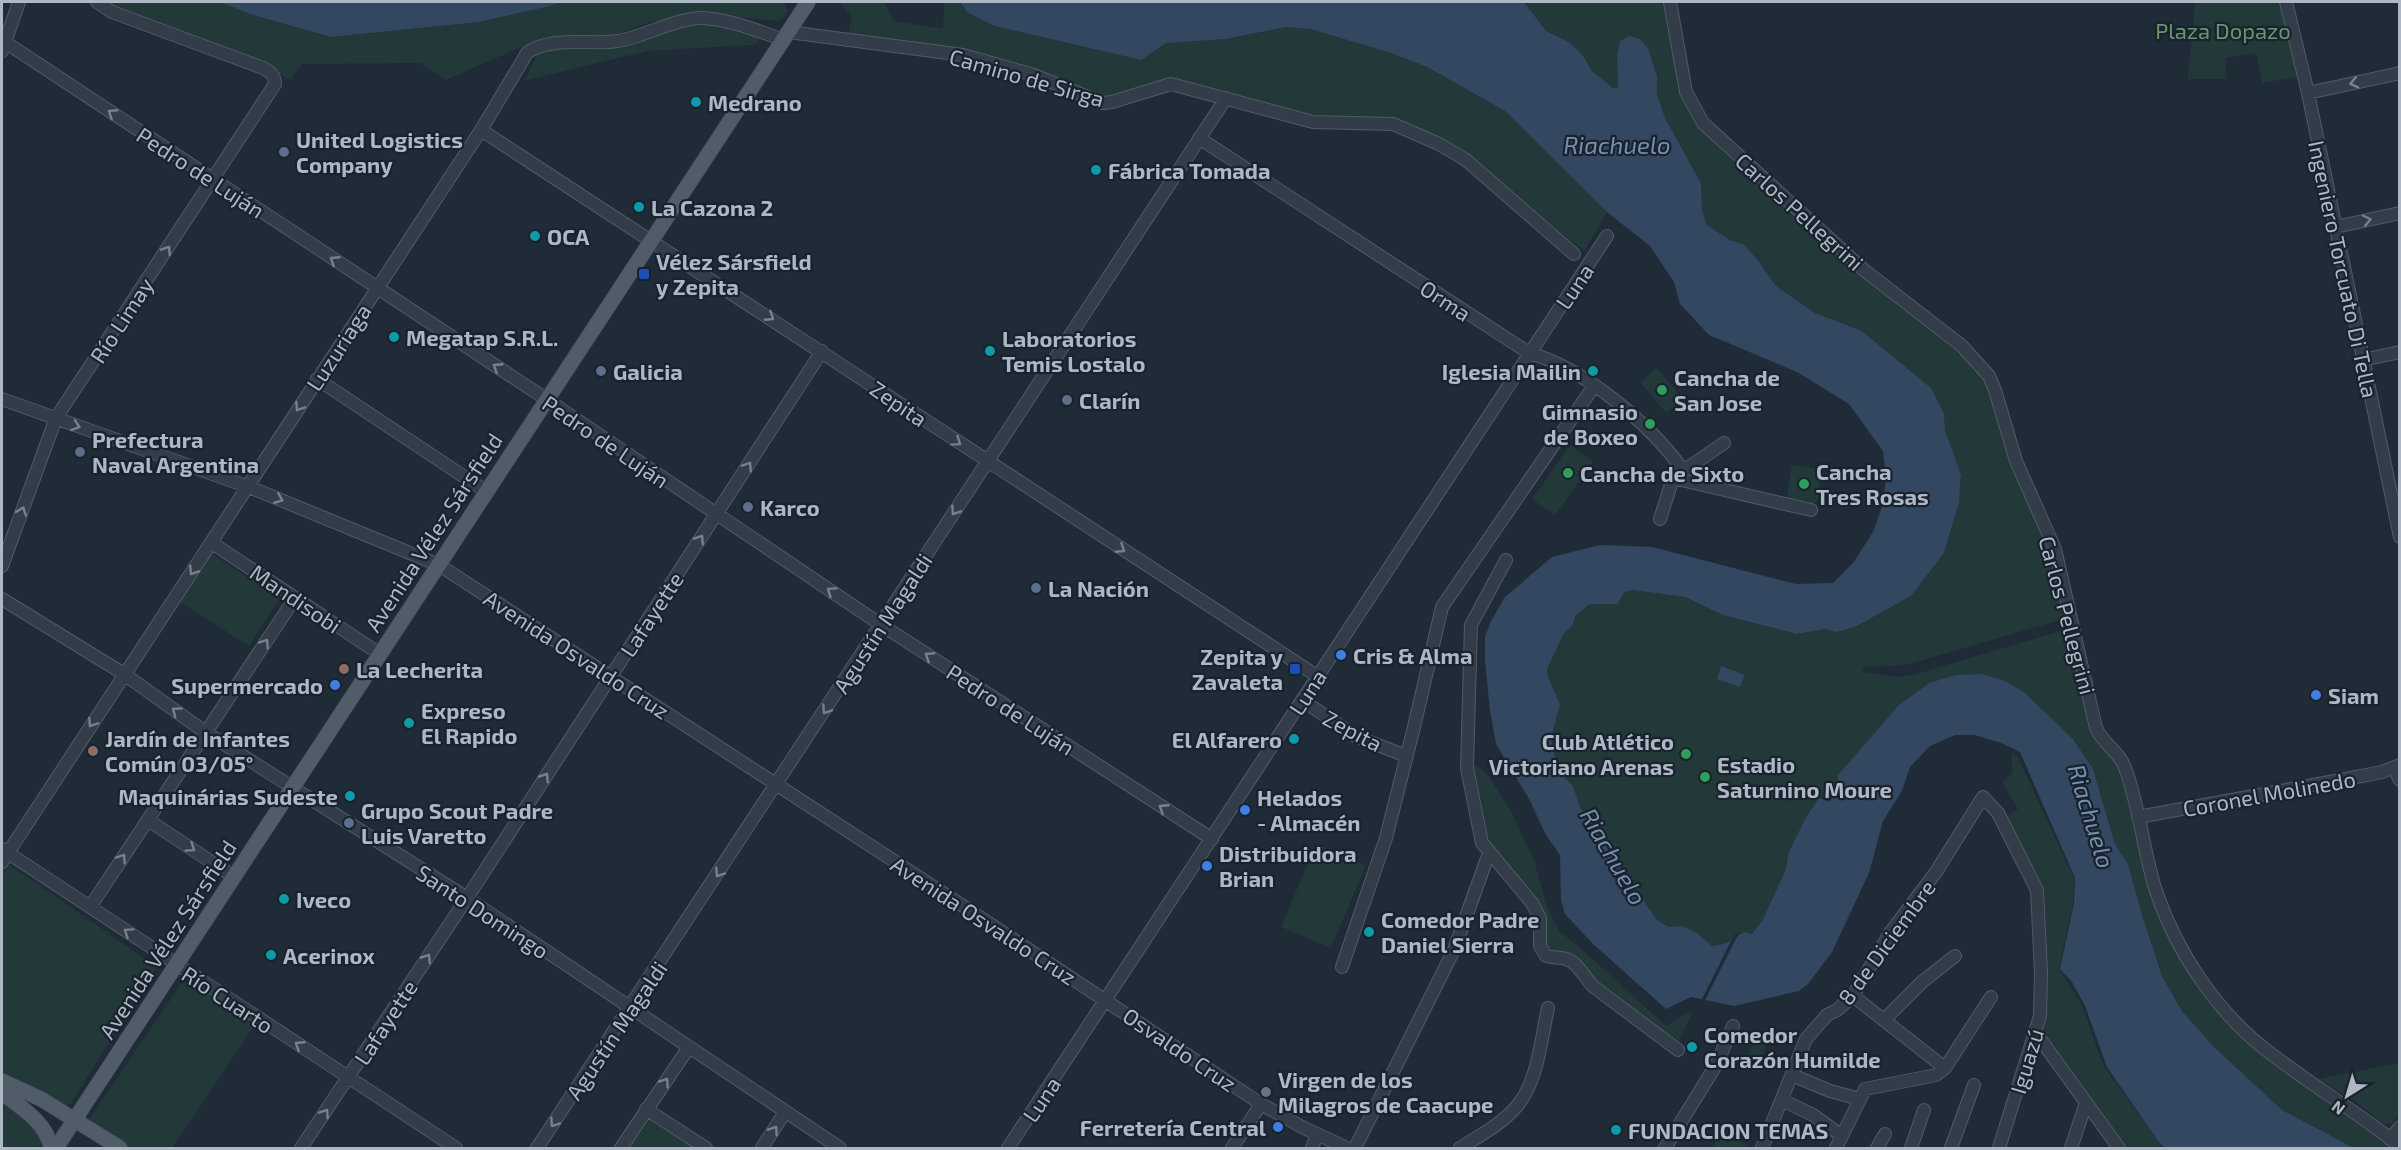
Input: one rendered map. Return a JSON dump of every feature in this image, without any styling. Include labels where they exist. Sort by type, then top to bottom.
[{"type":"main road","name":"Avenida Vélez Sársfield","points":[[56,1149],[808,2]]},
{"type":"main road","points":[[2,1081],[41,1099],[102,1149]]},
{"type":"main road","points":[[2,1091],[120,1149]]},
{"type":"main road","points":[[2,1091],[40,1126],[49,1138],[51,1149]]},
{"type":"street","points":[[3,44],[19,2]]},
{"type":"street","name":"Río Limay","points":[[2,566],[56,418],[272,90],[275,78],[263,68],[112,12],[97,2]]},
{"type":"street","name":"Carlos Pellegrini","points":[[1670,2],[1686,92],[1703,123],[1864,270],[1954,339],[1989,376],[2016,461],[2055,549],[2096,728],[2125,766],[2156,891],[2170,927],[2188,960],[2211,993],[2247,1033],[2269,1053],[2395,1143]]},
{"type":"street","name":"Ingeniero Torcuato Di Tella","points":[[2286,2],[2308,93],[2362,360],[2395,495],[2400,537]]},
{"type":"street","name":"Luzuriaga","points":[[4,855],[212,543],[481,130],[527,53],[536,47],[582,41],[617,42],[695,18],[739,24],[786,36]]},
{"type":"street","name":"Camino de Sirga","points":[[786,36],[963,55],[1034,75],[1103,103],[1171,84],[1313,122],[1393,124],[1439,144],[1466,160],[1574,254]]},
{"type":"street","name":"Pedro de Luján","points":[[3,44],[546,399],[880,624],[1212,839]]},
{"type":"street","points":[[2308,93],[2400,72]]},
{"type":"street","name":"Agustín Magaldi","points":[[537,1149],[1226,98]]},
{"type":"street","name":"Zepita","points":[[481,130],[1317,676]]},
{"type":"street","name":"Orma","points":[[1199,138],[1529,353],[1550,359],[1622,405],[1671,452],[1678,474]]},
{"type":"street","points":[[2335,226],[2400,213]]},
{"type":"street","name":"Luna","points":[[1008,1149],[1607,236]]},
{"type":"street","name":"Lafayette","points":[[301,1149],[822,351]]},
{"type":"street","points":[[2362,360],[2400,352]]},
{"type":"street","points":[[317,379],[487,492]]},
{"type":"street","points":[[1342,967],[1386,838],[1442,607],[1594,386]]},
{"type":"street","name":"Avenida Osvaldo Cruz","points":[[2,399],[249,486],[439,565],[1107,1000]]},
{"type":"street","points":[[1660,519],[1678,474],[1724,443]]},
{"type":"street","points":[[1678,474],[1811,510]]},
{"type":"street","name":"Mandisobi","points":[[212,543],[380,654]]},
{"type":"street","points":[[1506,560],[1471,625],[1467,768],[1482,843],[1532,903],[1540,918],[1540,946],[1546,956],[1567,959],[1577,966],[1585,979],[1594,987],[1678,1050]]},
{"type":"street","points":[[90,907],[295,598]]},
{"type":"street","name":"Santo Domingo","points":[[2,599],[124,674],[205,732],[292,789],[467,898],[840,1149]]},
{"type":"street","name":"Zepita","points":[[1302,700],[1354,736],[1406,756]]},
{"type":"street","name":"Coronel Molinedo","points":[[2138,817],[2398,771]]},
{"type":"street","name":"Iguazú","points":[[1983,797],[1998,813],[2037,890],[2042,972],[2040,1016],[1999,1149]]},
{"type":"street","name":"8 de Diciembre","points":[[1762,1149],[1806,1039],[1827,1015],[1837,1010],[1853,996],[1890,933],[1936,872],[1983,797]]},
{"type":"street","points":[[148,820],[234,877]]},
{"type":"street","points":[[1355,1149],[1454,950],[1489,853]]},
{"type":"street","name":"Río Cuarto","points":[[4,855],[90,907],[456,1149]]},
{"type":"street","points":[[1884,1020],[1922,982],[1955,956]]},
{"type":"street","points":[[1853,996],[1945,1068]]},
{"type":"street","points":[[1792,1075],[1830,1091],[1862,1094],[1936,1075],[1945,1068],[1991,997]]},
{"type":"street","name":"Osvaldo Cruz","points":[[1107,1000],[1261,1104],[1347,1149]]},
{"type":"street","points":[[1460,1149],[1504,1119],[1518,1105],[1530,1082],[1548,1008]]},
{"type":"street","points":[[1665,1149],[1716,1065],[1733,1026]]},
{"type":"street","points":[[2036,1032],[2119,1149]]},
{"type":"street","points":[[621,1149],[646,1108],[689,1047]]},
{"type":"street","points":[[1951,1149],[1974,1085]]},
{"type":"street","points":[[1836,1149],[1862,1094]]},
{"type":"street","points":[[1782,1100],[1812,1115],[1842,1136]]},
{"type":"street","points":[[2070,1149],[2086,1103]]},
{"type":"street","points":[[1232,1149],[1261,1104]]},
{"type":"street","points":[[646,1108],[706,1149]]},
{"type":"street","points":[[1911,1149],[1924,1110]]},
{"type":"street","points":[[762,1149],[785,1112]]},
{"type":"street","points":[[2395,1143],[2400,1127]]},
{"type":"street","points":[[1877,1149],[1885,1134]]},
{"type":"street","points":[[1312,1149],[1317,1135]]},
{"type":"green space","points":[[105,2],[220,2],[250,14],[331,37],[479,22],[560,2],[784,2],[788,11],[782,19],[777,21],[700,13],[650,22],[609,37],[539,39],[446,80],[420,63],[302,64],[291,80],[217,44],[115,8]]},
{"type":"green space","points":[[838,2],[884,2],[894,21],[943,29],[944,2],[960,2],[967,12],[994,26],[1141,60],[1166,43],[1231,39],[1286,27],[1309,29],[1391,53],[1427,67],[1505,111],[1607,212],[1584,251],[1466,155],[1436,138],[1387,117],[1297,114],[1173,79],[1107,99],[1037,71],[987,56],[848,34],[852,16]]},
{"type":"green space","points":[[1524,2],[1665,2],[1682,92],[1692,117],[1708,137],[1881,291],[1964,356],[1985,380],[1993,400],[2003,443],[2052,553],[2067,613],[2060,620],[1906,665],[1865,667],[1862,672],[1897,677],[1916,674],[2061,631],[2072,634],[2090,718],[2119,761],[2154,893],[2209,994],[2393,1148],[2354,1148],[2282,1110],[2214,1047],[2182,1011],[2162,976],[2128,864],[2115,844],[2093,769],[2073,739],[2049,717],[1898,706],[1838,775],[1836,790],[1830,802],[1788,854],[1786,868],[1762,921],[1752,934],[1744,933],[1727,943],[1712,946],[1697,933],[1682,926],[1669,927],[1657,920],[1597,833],[1595,821],[1581,809],[1573,786],[1558,770],[1551,739],[1560,704],[1548,677],[1547,668],[1564,633],[1572,626],[1576,615],[1590,604],[1618,604],[1624,592],[1633,590],[1685,597],[1723,615],[1795,634],[1825,629],[1837,632],[1857,626],[1911,596],[1944,553],[1959,502],[1961,475],[1945,430],[1944,414],[1931,388],[1862,331],[1815,313],[1776,286],[1743,244],[1730,240],[1707,225],[1702,210],[1701,183],[1665,118],[1657,93],[1657,76],[1648,49],[1640,39],[1629,36],[1617,55],[1618,88],[1613,88],[1592,71],[1582,54],[1569,42],[1546,32]]},
{"type":"green space","name":"Plaza Dopazo","points":[[2195,2],[2280,2],[2297,77],[2262,83],[2256,53],[2226,58],[2226,79],[2188,79]]},
{"type":"green space","points":[[703,22],[755,35],[759,42],[752,45],[647,51],[524,81],[540,49],[619,48]]},
{"type":"green space","name":"Cancha de San Jose","points":[[1657,368],[1683,399],[1666,413],[1640,382]]},
{"type":"green space","name":"Cancha de Sixto","points":[[1570,445],[1593,462],[1555,515],[1532,499]]},
{"type":"green space","name":"Cancha Tres Rosas","points":[[1792,465],[1822,469],[1818,499],[1811,510],[1786,504]]},
{"type":"green space","points":[[210,553],[280,598],[249,646],[179,601]]},
{"type":"green space","points":[[2012,751],[2018,757],[2074,879],[2073,903],[2059,969],[2082,1005],[2103,1065],[2163,1148],[2123,1148],[2045,1035],[2042,1021],[2046,926],[2044,887],[2034,868],[2027,862],[2004,818],[2018,809],[2002,782],[2012,773]]},
{"type":"green space","points":[[1473,763],[1487,774],[1510,809],[1534,860],[1547,907],[1559,931],[1666,1026],[1688,1012],[1692,1014],[1677,1045],[1612,992],[1593,982],[1546,947],[1544,927],[1489,847],[1472,774]]},
{"type":"green space","points":[[1316,844],[1366,865],[1331,948],[1281,927]]},
{"type":"green space","points":[[7,863],[157,967],[71,1103],[63,1108],[2,1073],[2,871]]},
{"type":"green space","points":[[190,980],[256,1023],[172,1148],[128,1148],[87,1122],[181,984]]},
{"type":"green space","points":[[1755,1036],[1767,1041],[1759,1071],[1743,1069]]},
{"type":"green space","points":[[2399,1063],[2399,1115],[2391,1124],[2383,1123],[2359,1104],[2319,1079]]},
{"type":"green space","points":[[2,1099],[19,1109],[43,1138],[39,1148],[2,1148]]},
{"type":"green space","points":[[650,1116],[699,1148],[628,1148]]},
{"type":"green space","points":[[1721,1130],[1751,1148],[1712,1148]]},
{"type":"water","points":[[220,2],[560,2],[479,22],[331,37],[250,14]]},
{"type":"water","name":"Riachuelo","points":[[960,2],[1524,2],[1546,31],[1569,42],[1582,54],[1592,71],[1613,88],[1618,88],[1617,55],[1620,41],[1629,36],[1640,39],[1648,48],[1657,76],[1657,93],[1665,118],[1701,183],[1702,210],[1707,225],[1730,240],[1743,244],[1776,286],[1815,313],[1862,331],[1931,388],[1944,414],[1945,430],[1961,475],[1959,502],[1944,553],[1911,596],[1857,626],[1837,632],[1825,629],[1796,634],[1723,615],[1685,597],[1633,590],[1624,592],[1618,604],[1590,604],[1576,615],[1572,626],[1564,633],[1547,669],[1548,677],[1560,704],[1551,739],[1558,770],[1573,786],[1581,809],[1595,821],[1597,833],[1657,920],[1669,927],[1682,926],[1697,933],[1712,946],[1727,943],[1744,932],[1752,934],[1762,921],[1786,869],[1788,854],[1806,817],[1819,798],[1830,802],[1836,790],[1838,775],[1898,706],[1929,683],[1956,675],[1982,674],[2005,681],[2025,693],[2073,739],[2093,769],[2115,844],[2128,864],[2162,976],[2182,1011],[2214,1047],[2282,1110],[2354,1148],[2165,1148],[2158,1141],[2107,1067],[2085,1006],[2072,982],[2060,969],[2074,903],[2075,878],[2020,752],[1975,735],[1955,735],[1930,746],[1910,767],[1902,791],[1883,821],[1869,873],[1832,952],[1808,984],[1799,991],[1734,1006],[1691,997],[1666,1009],[1593,944],[1565,914],[1561,900],[1560,855],[1546,835],[1529,799],[1496,744],[1485,661],[1485,637],[1491,621],[1505,597],[1552,557],[1600,545],[1652,547],[1796,584],[1833,583],[1853,563],[1873,532],[1883,504],[1886,478],[1883,451],[1849,404],[1797,372],[1709,335],[1680,304],[1674,282],[1650,246],[1607,212],[1505,111],[1427,67],[1391,53],[1310,29],[1286,27],[1227,39],[1166,43],[1141,60],[994,26],[967,12]]},
{"type":"water","points":[[1721,666],[1745,675],[1740,687],[1717,679]]},
{"type":"pier","points":[[1740,931],[1704,1002],[1701,1001],[1734,935]]},
{"type":"place","name":"Medrano","points":[[696,102]]},
{"type":"place","name":"United Logistics Company","points":[[284,152]]},
{"type":"place","name":"Fábrica Tomada","points":[[1096,170]]},
{"type":"place","name":"La Cazona 2","points":[[639,207]]},
{"type":"place","name":"OCA","points":[[535,236]]},
{"type":"place","name":"Vélez Sársfield y Zepita","points":[[644,274]]},
{"type":"place","name":"Megatap S.R.L.","points":[[394,337]]},
{"type":"place","name":"Laboratorios Temis Lostalo","points":[[990,351]]},
{"type":"place","name":"Galicia","points":[[601,371]]},
{"type":"place","name":"Iglesia Mailin","points":[[1593,371]]},
{"type":"place","name":"Cancha de San Jose","points":[[1662,390]]},
{"type":"place","name":"Clarín","points":[[1067,400]]},
{"type":"place","name":"Gimnasio de Boxeo","points":[[1650,424]]},
{"type":"place","name":"Prefectura Naval Argentina","points":[[80,452]]},
{"type":"place","name":"Cancha de Sixto","points":[[1568,473]]},
{"type":"place","name":"Cancha Tres Rosas","points":[[1804,484]]},
{"type":"place","name":"Karco","points":[[748,507]]},
{"type":"place","name":"La Nación","points":[[1036,588]]},
{"type":"place","name":"Cris & Alma","points":[[1341,655]]},
{"type":"place","name":"La Lecherita","points":[[344,669]]},
{"type":"place","name":"Zepita y Zavaleta","points":[[1295,669]]},
{"type":"place","name":"Supermercado","points":[[335,685]]},
{"type":"place","name":"Siam","points":[[2316,695]]},
{"type":"place","name":"Expreso El Rapido","points":[[409,723]]},
{"type":"place","name":"El Alfarero","points":[[1294,739]]},
{"type":"place","name":"Jardín de Infantes Común 03/05°","points":[[93,751]]},
{"type":"place","name":"Club Atlético Victoriano Arenas","points":[[1686,754]]},
{"type":"place","name":"Estadio Saturnino Moure","points":[[1705,777]]},
{"type":"place","name":"Maquinárias Sudeste","points":[[350,796]]},
{"type":"place","name":"Helados - Almacén","points":[[1245,810]]},
{"type":"place","name":"Grupo Scout Padre Luis Varetto","points":[[349,823]]},
{"type":"place","name":"Distribuidora Brian","points":[[1207,866]]},
{"type":"place","name":"Iveco","points":[[284,899]]},
{"type":"place","name":"Comedor Padre Daniel Sierra","points":[[1369,932]]},
{"type":"place","name":"Acerinox","points":[[271,955]]},
{"type":"place","name":"Comedor Corazón Humilde","points":[[1692,1047]]},
{"type":"place","name":"Virgen de los Milagros de Caacupe","points":[[1266,1092]]},
{"type":"place","name":"Ferretería Central","points":[[1278,1127]]},
{"type":"place","name":"FUNDACION TEMAS","points":[[1616,1130]]}]
